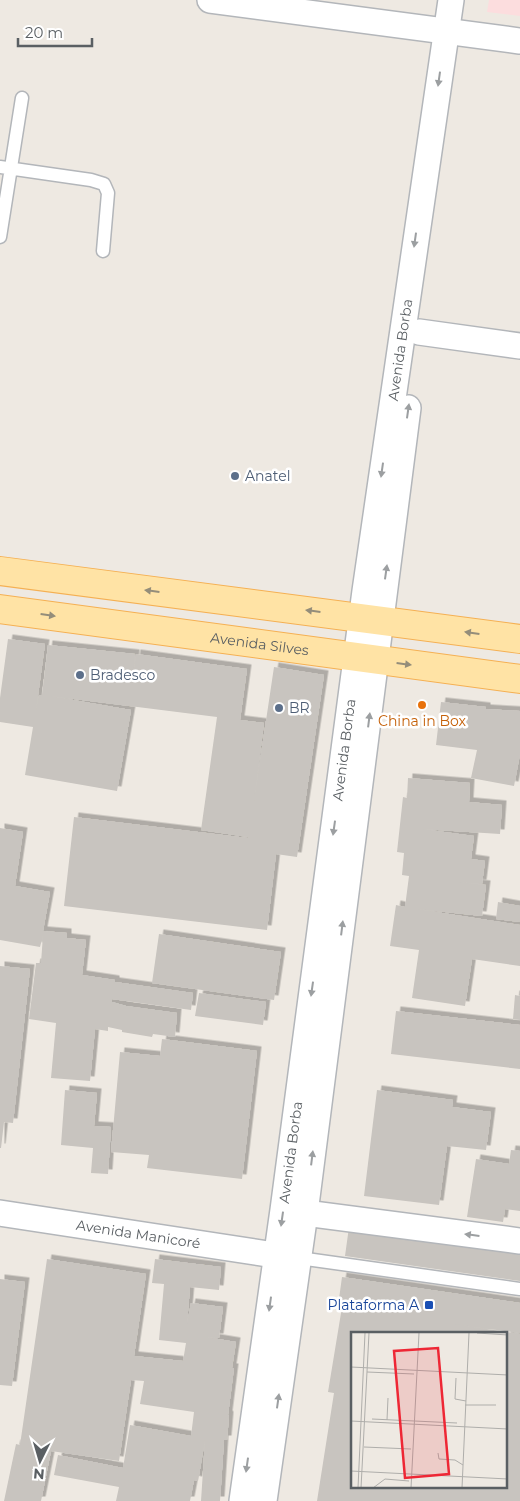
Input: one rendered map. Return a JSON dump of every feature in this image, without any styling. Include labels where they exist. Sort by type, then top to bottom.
[{"type":"main road","points":[[0,571],[520,639]]},
{"type":"main road","name":"Avenida Silves","points":[[0,609],[520,679]]},
{"type":"street","points":[[210,0],[520,41]]},
{"type":"street","name":"Avenida Borba","points":[[371,619],[418,332],[454,32],[451,0]]},
{"type":"street","name":"Avenida Borba","points":[[264,1501],[288,1257],[371,619],[454,32],[468,0]]},
{"type":"street","points":[[418,332],[520,346]]},
{"type":"street","name":"Avenida Borba","points":[[242,1501],[288,1257],[306,1213],[366,659]]},
{"type":"street","name":"Avenida Manicoré","points":[[0,1213],[288,1257]]},
{"type":"street","points":[[306,1213],[520,1241]]},
{"type":"lane","points":[[0,237],[5,167],[22,98]]},
{"type":"lane","points":[[5,167],[91,180],[104,184],[108,193],[103,252]]},
{"type":"lane","points":[[288,1257],[520,1289]]},
{"type":"shaded area","points":[[489,0],[520,0],[520,16],[487,12]]},
{"type":"building","points":[[8,639],[45,644],[36,710],[39,695],[42,695],[48,645],[135,654],[133,679],[136,654],[247,669],[240,720],[264,723],[254,801],[274,667],[324,675],[297,857],[276,854],[267,930],[64,906],[74,817],[248,837],[201,830],[217,717],[50,696],[131,710],[117,791],[25,775],[33,727],[0,722],[0,698]]},
{"type":"building","points":[[441,702],[486,707],[486,709],[520,711],[520,754],[514,786],[471,778],[477,750],[436,745]]},
{"type":"building","points":[[408,778],[470,783],[469,802],[502,805],[500,834],[422,829],[474,836],[471,859],[485,861],[482,884],[457,882],[486,885],[482,916],[417,909],[520,925],[520,966],[472,959],[465,1006],[412,998],[419,950],[390,946],[396,905],[405,907],[409,876],[402,875],[404,853],[397,852],[403,797],[407,798]]},
{"type":"building","points":[[0,828],[23,832],[15,886],[50,892],[43,931],[67,933],[67,938],[86,940],[82,975],[115,980],[115,982],[193,993],[191,1010],[112,999],[112,1002],[126,1006],[177,1013],[175,1037],[153,1034],[152,1037],[122,1032],[122,1030],[108,1027],[108,1031],[95,1029],[90,1081],[51,1078],[56,1023],[29,1019],[36,963],[41,963],[43,935],[40,947],[0,940]]},
{"type":"building","points":[[498,902],[520,906],[520,922],[496,919]]},
{"type":"building","points":[[159,934],[281,952],[274,1000],[152,983]]},
{"type":"building","points":[[0,966],[30,969],[13,1123],[4,1122],[1,1148],[0,1148]]},
{"type":"building","points":[[199,993],[266,1002],[263,1025],[195,1016]]},
{"type":"building","points":[[515,995],[520,996],[520,1020],[513,1019]]},
{"type":"building","points":[[396,1011],[520,1025],[520,1069],[391,1054]]},
{"type":"building","points":[[162,1039],[257,1051],[242,1179],[147,1168],[149,1155],[111,1152],[120,1052],[160,1056]]},
{"type":"building","points":[[65,1090],[97,1093],[94,1126],[111,1127],[108,1174],[91,1173],[93,1148],[61,1145]]},
{"type":"building","points":[[377,1090],[453,1100],[452,1107],[491,1112],[486,1150],[447,1146],[439,1205],[364,1196]]},
{"type":"building","points":[[511,1150],[520,1151],[520,1211],[505,1209],[503,1222],[467,1217],[476,1159],[509,1164]]},
{"type":"building","points":[[349,1227],[520,1251],[520,1281],[345,1256]]},
{"type":"building","points":[[47,1259],[146,1274],[134,1356],[183,1361],[186,1343],[159,1340],[164,1284],[152,1283],[155,1259],[221,1267],[219,1290],[190,1287],[187,1324],[191,1303],[223,1307],[219,1338],[206,1337],[236,1342],[232,1368],[234,1368],[227,1440],[224,1440],[220,1501],[201,1501],[205,1440],[198,1481],[194,1480],[190,1501],[116,1501],[119,1487],[54,1475],[58,1455],[123,1468],[130,1425],[191,1436],[194,1412],[140,1404],[144,1381],[131,1380],[119,1461],[51,1451],[41,1501],[4,1501],[16,1444],[20,1445]]},
{"type":"building","points":[[342,1277],[520,1303],[520,1333],[453,1324],[507,1332],[351,1332],[351,1488],[508,1488],[508,1332],[520,1334],[520,1501],[317,1501],[334,1393],[328,1392],[342,1307],[338,1306]]},
{"type":"building","points":[[0,1279],[25,1282],[12,1386],[0,1385]]},
{"type":"place","name":"Anatel","points":[[235,476]]},
{"type":"place","name":"Bradesco","points":[[80,675]]},
{"type":"place","name":"China in Box","points":[[422,705]]},
{"type":"place","name":"BR","points":[[279,708]]},
{"type":"place","name":"Plataforma A","points":[[429,1305]]}]
